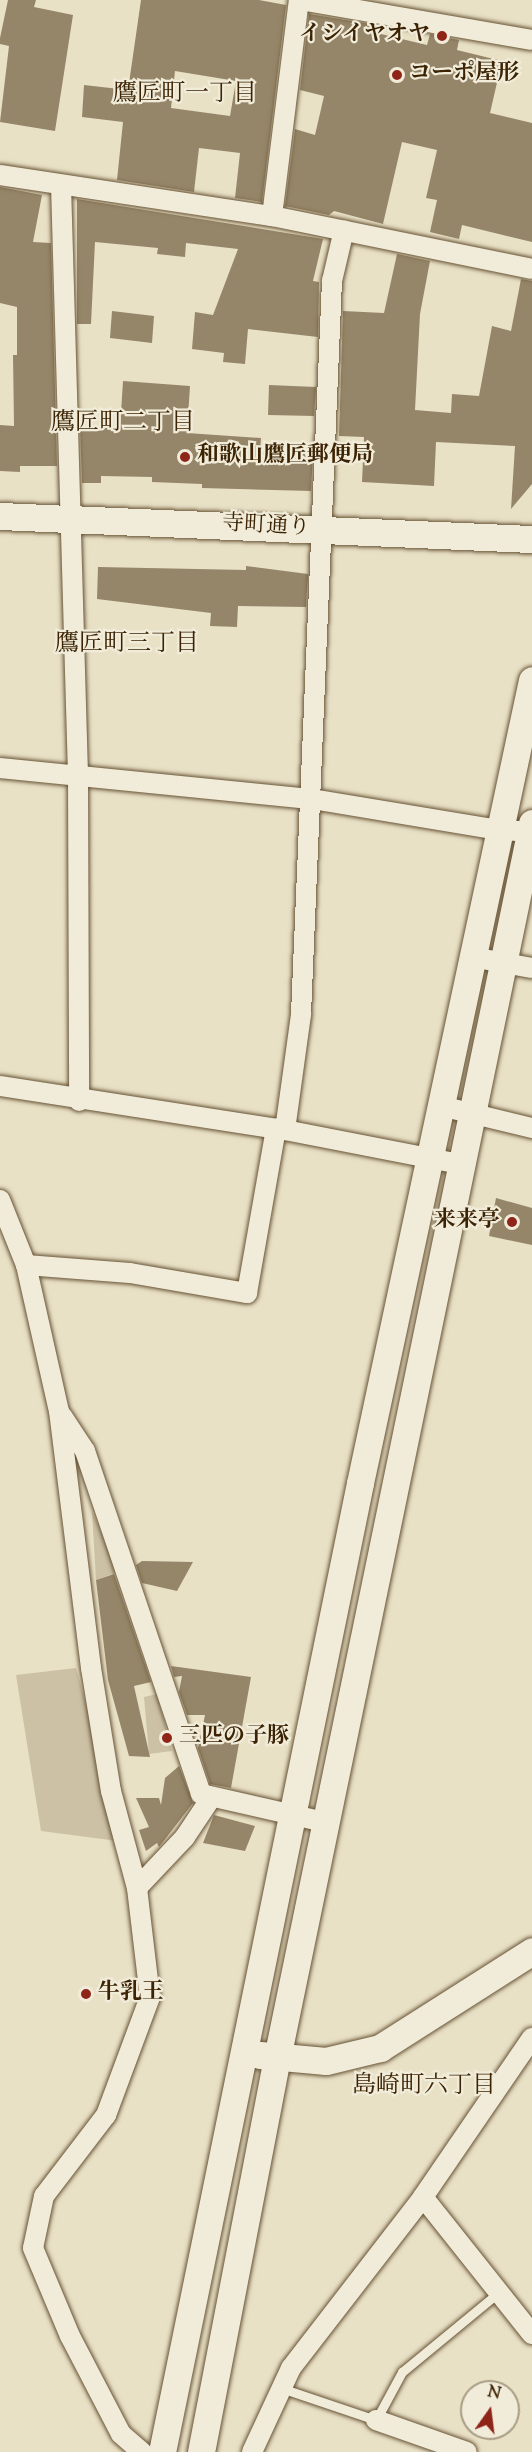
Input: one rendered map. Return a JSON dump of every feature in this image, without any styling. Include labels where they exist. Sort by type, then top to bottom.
[{"type":"street","points":[[272,216],[300,0],[532,40]]},
{"type":"street","points":[[0,175],[272,216],[532,269]]},
{"type":"street","points":[[61,185],[61,297],[72,518],[78,774],[79,1101]]},
{"type":"street","points":[[26,1265],[130,1273],[247,1293],[281,1130],[301,1014],[312,799],[332,281],[344,230]]},
{"type":"street","name":"寺町通り","points":[[0,516],[532,539]]},
{"type":"street","points":[[162,2452],[246,2052],[291,1816],[532,680]]},
{"type":"street","points":[[0,768],[312,799],[499,830],[531,829],[470,1113],[329,1823],[277,2058],[201,2452]]},
{"type":"street","points":[[472,957],[532,968]]},
{"type":"street","points":[[0,1086],[79,1101],[281,1130],[460,1164]]},
{"type":"street","points":[[441,1106],[532,1128]]},
{"type":"street","points":[[0,1200],[26,1265],[59,1411],[80,1595],[111,1791],[137,1888],[150,1997],[106,2115],[44,2196],[33,2248],[70,2336],[122,2434],[142,2452]]},
{"type":"street","points":[[59,1411],[85,1451],[165,1696],[201,1794],[329,1823]]},
{"type":"street","points":[[137,1888],[184,1837],[211,1798]]},
{"type":"street","points":[[246,2052],[277,2058],[326,2061],[380,2048],[532,1951]]},
{"type":"street","points":[[252,2452],[281,2388],[335,2305],[423,2197],[532,2038]]},
{"type":"street","points":[[423,2197],[532,2334]]},
{"type":"street","points":[[376,2421],[467,2452]]},
{"type":"lane","points":[[281,2388],[376,2421],[402,2372],[499,2292]]},
{"type":"shaded area","points":[[92,1511],[118,1572],[96,1580]]},
{"type":"shaded area","points":[[76,1668],[125,1842],[41,1831],[16,1675]]},
{"type":"shaded area","points":[[157,1694],[172,1751],[149,1754],[144,1697]]},
{"type":"building","points":[[8,0],[36,0],[34,7],[73,15],[55,131],[0,122],[9,46],[0,44],[0,38]]},
{"type":"building","points":[[141,0],[259,0],[286,5],[262,202],[235,198],[240,153],[199,148],[194,192],[117,180],[123,122],[82,117],[84,85],[128,90]],"holes":[[[175,71],[236,81],[230,116],[171,108]]]},
{"type":"building","points":[[309,14],[382,26],[381,34],[427,45],[430,34],[459,40],[457,50],[502,61],[490,113],[532,123],[532,242],[462,225],[459,239],[430,232],[437,200],[426,198],[437,150],[402,142],[383,224],[334,211],[329,215],[285,206],[295,129],[315,135],[324,96],[300,90]]},
{"type":"building","points":[[0,187],[42,195],[33,242],[51,243],[57,466],[20,466],[20,472],[0,471],[0,425],[14,426],[13,355],[17,355],[17,307],[0,303]]},
{"type":"building","points":[[77,199],[323,239],[313,281],[319,282],[318,337],[248,329],[245,364],[223,362],[224,353],[192,349],[195,312],[213,315],[238,249],[186,243],[185,257],[157,254],[158,248],[95,242],[91,324],[77,324]]},
{"type":"building","points":[[397,254],[430,261],[420,314],[415,410],[451,413],[452,394],[479,396],[492,326],[511,331],[521,279],[532,281],[532,484],[511,509],[515,446],[436,442],[434,486],[362,482],[364,437],[339,436],[343,311],[384,313]]},
{"type":"building","points":[[112,311],[154,316],[152,343],[110,338]]},
{"type":"building","points":[[123,381],[190,386],[187,433],[261,438],[260,452],[313,453],[311,491],[202,488],[202,484],[152,482],[152,477],[101,476],[101,483],[82,483],[80,427],[120,428]]},
{"type":"building","points":[[269,385],[316,387],[314,416],[268,415]]},
{"type":"building","points":[[246,566],[308,574],[306,607],[238,606],[237,627],[210,626],[211,613],[97,599],[98,567],[246,570]]},
{"type":"building","name":"来来亭","points":[[496,1198],[532,1208],[532,1245],[489,1236]]},
{"type":"building","points":[[142,1561],[193,1562],[177,1591],[142,1583],[136,1565]]},
{"type":"building","points":[[114,1574],[151,1682],[134,1686],[150,1757],[129,1756],[108,1680],[96,1580]]},
{"type":"building","points":[[171,1666],[251,1677],[231,1788],[210,1784],[198,1748],[205,1715],[187,1715],[179,1692],[182,1676],[174,1677]]},
{"type":"building","points":[[179,1766],[193,1803],[159,1847],[157,1843],[146,1851],[139,1830],[149,1827],[136,1798],[159,1798],[161,1805],[165,1778]]},
{"type":"building","points":[[214,1815],[255,1826],[245,1851],[203,1843]]},
{"type":"place","name":"イシイヤオヤ","points":[[442,36]]},
{"type":"place","name":"コーポ屋形","points":[[397,75]]},
{"type":"place","name":"和歌山鷹匠郵便局","points":[[185,457]]},
{"type":"place","name":"来来亭","points":[[512,1222]]},
{"type":"place","name":"三匹の子豚","points":[[167,1738]]},
{"type":"place","name":"牛乳王","points":[[86,1994]]},
{"type":"district","name":"鷹匠町一丁目","points":[[185,95]]},
{"type":"district","name":"鷹匠町二丁目","points":[[123,424]]},
{"type":"district","name":"鷹匠町三丁目","points":[[127,645]]},
{"type":"district","name":"島崎町六丁目","points":[[424,2087]]}]
